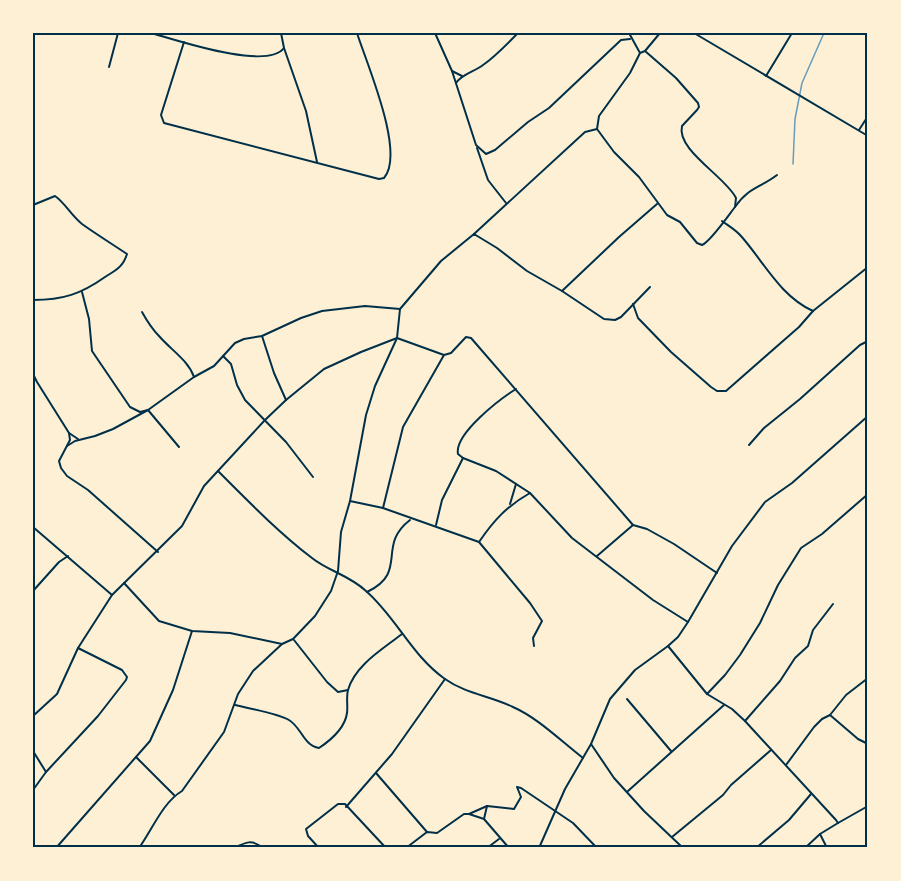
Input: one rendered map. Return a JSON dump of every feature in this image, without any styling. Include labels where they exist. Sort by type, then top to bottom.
[{"type":"street","points":[[109,67],[118,33]]},
{"type":"street","points":[[151,33],[232,54],[262,57],[276,55],[284,48]]},
{"type":"street","points":[[281,33],[306,111],[314,141],[315,160],[318,164]]},
{"type":"street","points":[[184,42],[161,115],[164,123],[379,179],[384,178],[389,169],[390,137],[384,109],[357,33]]},
{"type":"street","points":[[435,33],[452,70],[488,180],[506,204]]},
{"type":"street","points":[[456,83],[462,76],[482,66],[518,33]]},
{"type":"street","points":[[629,33],[640,53]]},
{"type":"street","points":[[660,33],[645,51],[640,53],[630,73],[599,116],[597,129],[614,152],[639,177],[667,215],[680,222],[697,243],[702,245],[708,243],[722,221],[741,199],[755,187],[777,175]]},
{"type":"street","points":[[694,33],[868,136]]},
{"type":"street","points":[[766,76],[792,33]]},
{"type":"street","points":[[476,146],[486,154],[495,150],[528,122],[549,108],[621,40],[628,38],[632,40]]},
{"type":"street","points":[[645,51],[668,70],[698,103],[697,110],[682,126],[681,136],[698,158],[713,170],[734,194],[735,207]]},
{"type":"street","points":[[452,70],[462,76]]},
{"type":"street","points":[[859,130],[868,116]]},
{"type":"street","points":[[139,847],[175,795],[182,791],[224,732],[238,694],[253,671],[282,644],[293,639],[323,605],[331,591],[338,571],[343,524],[350,501],[366,415],[375,386],[397,338],[400,309],[441,261],[474,234],[585,132],[597,129]]},
{"type":"street","points":[[33,205],[55,196],[63,201],[66,209],[82,224],[127,254],[124,265],[82,292],[57,298],[33,300]]},
{"type":"street","points":[[562,291],[658,204]]},
{"type":"street","points":[[722,221],[740,234],[797,303],[813,311]]},
{"type":"street","points":[[474,234],[527,271],[610,321],[621,317],[650,287]]},
{"type":"street","points":[[633,304],[638,318],[671,352],[711,387],[726,391],[799,327],[813,311],[868,267]]},
{"type":"street","points":[[82,292],[89,318],[92,351],[130,408],[140,412],[148,410]]},
{"type":"street","points":[[67,446],[113,429],[148,410],[194,377],[214,366],[235,343],[254,336],[262,336],[322,311],[365,306],[400,309]]},
{"type":"street","points":[[142,312],[160,338],[190,367],[194,377]]},
{"type":"street","points":[[262,336],[286,400]]},
{"type":"street","points":[[33,716],[57,694],[78,648],[112,595],[182,526],[204,486],[265,420],[310,380],[334,364],[397,338],[444,355],[451,353],[466,337],[471,338],[633,525],[646,529],[674,544],[717,573]]},
{"type":"street","points":[[749,445],[764,428],[860,345],[868,341]]},
{"type":"street","points":[[383,508],[404,427],[444,355]]},
{"type":"street","points":[[223,356],[231,364],[237,385],[245,400],[286,442],[313,477]]},
{"type":"street","points":[[33,374],[69,433],[81,440]]},
{"type":"street","points":[[516,389],[495,404],[474,424],[457,450],[463,458],[489,468],[530,493],[572,538],[654,600],[688,622]]},
{"type":"street","points":[[148,410],[179,447]]},
{"type":"street","points":[[539,848],[565,789],[591,744],[610,699],[635,670],[668,646],[688,622],[732,546],[765,502],[792,483],[868,416]]},
{"type":"street","points":[[69,433],[70,440],[59,460],[67,476],[105,505],[158,552]]},
{"type":"street","points":[[436,525],[442,500],[463,458]]},
{"type":"street","points":[[217,470],[313,559],[338,571],[367,592],[419,656],[445,680],[480,696],[512,706],[583,758]]},
{"type":"street","points":[[510,504],[516,484]]},
{"type":"street","points":[[479,542],[510,504],[530,493]]},
{"type":"street","points":[[707,694],[725,675],[760,624],[778,585],[797,553],[868,494]]},
{"type":"street","points":[[350,501],[383,508],[479,542],[530,603],[542,621],[533,638],[534,646]]},
{"type":"street","points":[[367,592],[380,586],[388,576],[394,539],[404,524],[411,519]]},
{"type":"street","points":[[597,556],[633,525]]},
{"type":"street","points":[[33,526],[112,595]]},
{"type":"street","points":[[33,591],[59,562],[68,556]]},
{"type":"street","points":[[124,583],[159,621],[192,631],[230,633],[282,644]]},
{"type":"street","points":[[745,721],[780,681],[795,658],[808,646],[813,630],[833,604]]},
{"type":"street","points":[[56,848],[150,741],[173,690],[192,631]]},
{"type":"street","points":[[235,705],[287,718],[312,747],[319,748],[337,733],[344,723],[347,715],[348,690],[364,665],[402,634]]},
{"type":"street","points":[[293,639],[327,682],[338,692],[348,690]]},
{"type":"street","points":[[668,646],[707,694],[732,709],[745,721],[837,823]]},
{"type":"street","points":[[33,790],[46,772],[98,716],[127,677],[122,670],[78,648]]},
{"type":"street","points":[[786,765],[814,727],[830,715],[846,695],[868,678]]},
{"type":"street","points":[[346,807],[392,754],[445,680]]},
{"type":"street","points":[[627,699],[671,751]]},
{"type":"street","points":[[628,791],[724,705]]},
{"type":"street","points":[[830,715],[858,739],[868,744]]},
{"type":"street","points":[[591,744],[614,778],[657,825],[683,848]]},
{"type":"street","points":[[672,837],[723,795],[731,785],[771,750]]},
{"type":"street","points":[[33,751],[46,772]]},
{"type":"street","points":[[136,757],[175,795]]},
{"type":"street","points":[[376,773],[427,832]]},
{"type":"street","points":[[406,848],[427,832],[437,833],[460,816],[487,806],[514,808],[521,797],[518,788],[557,811],[585,833],[597,848]]},
{"type":"street","points":[[756,848],[789,820],[812,793]]},
{"type":"street","points":[[319,848],[308,836],[306,829],[338,804],[345,804],[386,848]]},
{"type":"street","points":[[484,819],[487,806]]},
{"type":"street","points":[[805,848],[820,834],[868,806]]},
{"type":"street","points":[[470,814],[484,819],[510,848]]},
{"type":"street","points":[[820,834],[827,848]]},
{"type":"street","points":[[487,848],[500,838]]},
{"type":"street","points":[[234,848],[246,842],[254,842],[263,848]]},
{"type":"waterway","points":[[793,164],[795,119],[802,83],[824,33]]}]
